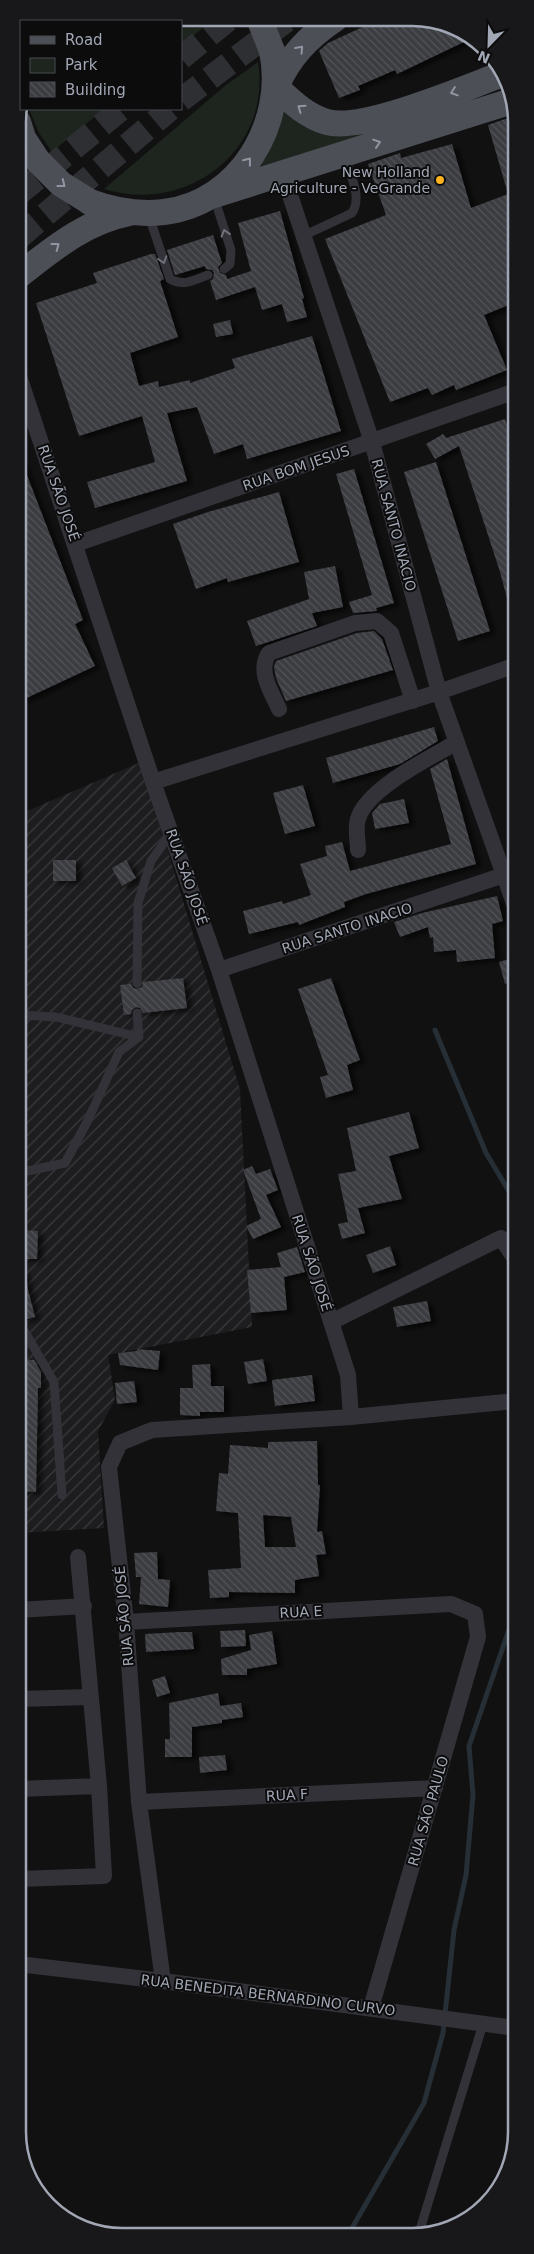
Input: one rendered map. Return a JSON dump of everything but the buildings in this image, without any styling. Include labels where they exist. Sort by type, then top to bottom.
[{"type":"main road","points":[[263,26],[272,51],[276,87],[298,107],[326,121],[351,124],[496,77]]},
{"type":"main road","points":[[214,195],[238,174],[258,149],[270,119],[276,87],[285,66],[303,45],[326,26]]},
{"type":"main road","points":[[26,270],[63,240],[110,217],[185,208],[214,195],[505,103]]},
{"type":"main road","points":[[26,143],[38,161],[61,184],[90,202],[110,210],[139,213]]},
{"type":"street","name":"RUA SANTO INACIO","points":[[283,174],[372,442],[439,692],[508,868]]},
{"type":"street","name":"RUA BOM JESUS","points":[[76,544],[508,394]]},
{"type":"street","name":"RUA SÃO JOSÉ","points":[[26,397],[153,782],[220,970],[348,1375],[351,1417],[152,1430],[120,1443],[109,1467],[126,1622],[139,1802],[163,1981]]},
{"type":"street","points":[[278,709],[263,670],[264,660],[269,653],[356,623],[377,621],[391,634],[413,700]]},
{"type":"street","points":[[153,782],[439,692],[508,668]]},
{"type":"street","points":[[358,850],[357,820],[362,808],[370,798],[414,767],[457,742]]},
{"type":"street","name":"RUA SANTO INACIO","points":[[220,970],[508,874]]},
{"type":"street","points":[[331,1322],[501,1238],[508,1248]]},
{"type":"street","points":[[351,1417],[508,1402]]},
{"type":"street","points":[[26,1879],[104,1876],[99,1786],[78,1556]]},
{"type":"street","name":"RUA E","points":[[126,1622],[451,1604],[474,1614]]},
{"type":"street","points":[[26,1610],[84,1606]]},
{"type":"street","name":"RUA SÃO PAULO","points":[[371,2008],[478,1637],[474,1614]]},
{"type":"street","points":[[26,1699],[91,1697]]},
{"type":"street","points":[[26,1789],[99,1786]]},
{"type":"street","name":"RUA F","points":[[139,1802],[435,1788]]},
{"type":"street","name":"RUA BENEDITA BERNARDINO CURVO","points":[[26,1965],[163,1981],[508,2027]]},
{"type":"lane","points":[[303,236],[352,213],[357,206],[344,154]]},
{"type":"lane","points":[[214,195],[231,250],[230,264],[224,269]]},
{"type":"lane","points":[[139,213],[170,280],[177,284],[185,284],[208,275]]},
{"type":"lane","points":[[137,983],[138,903],[150,861],[171,833]]},
{"type":"lane","points":[[138,1013],[139,1038]]},
{"type":"lane","points":[[26,1016],[56,1017],[139,1038]]},
{"type":"lane","points":[[26,1171],[65,1163],[87,1122],[119,1052],[139,1038]]},
{"type":"lane","points":[[26,1334],[54,1382],[62,1495]]},
{"type":"lane","points":[[421,2227],[483,2024]]},
{"type":"shaded area","points":[[141,762],[240,1089],[252,1327],[108,1355],[115,1400],[98,1431],[104,1528],[26,1533],[26,812]]},
{"type":"green space","points":[[182,26],[206,26],[182,44]]},
{"type":"green space","points":[[258,62],[259,94],[252,123],[237,148],[217,168],[193,183],[165,192],[135,195],[104,189],[226,85]]},
{"type":"green space","points":[[280,103],[368,134],[247,174]]},
{"type":"green space","points":[[29,110],[103,110],[52,152],[39,133]]},
{"type":"waterway","points":[[435,1030],[486,1153],[508,1190]]},
{"type":"waterway","points":[[352,2228],[424,2103],[443,2033],[454,1930],[466,1875],[473,1795],[469,1746],[508,1632]]},
{"type":"tunnel","points":[[182,57],[220,26]]},
{"type":"tunnel","points":[[182,99],[279,26]]},
{"type":"tunnel","points":[[26,187],[120,110]]},
{"type":"tunnel","points":[[26,231],[169,110]]},
{"type":"place","name":"New Holland Agriculture - VeGrande","points":[[440,180]]}]
